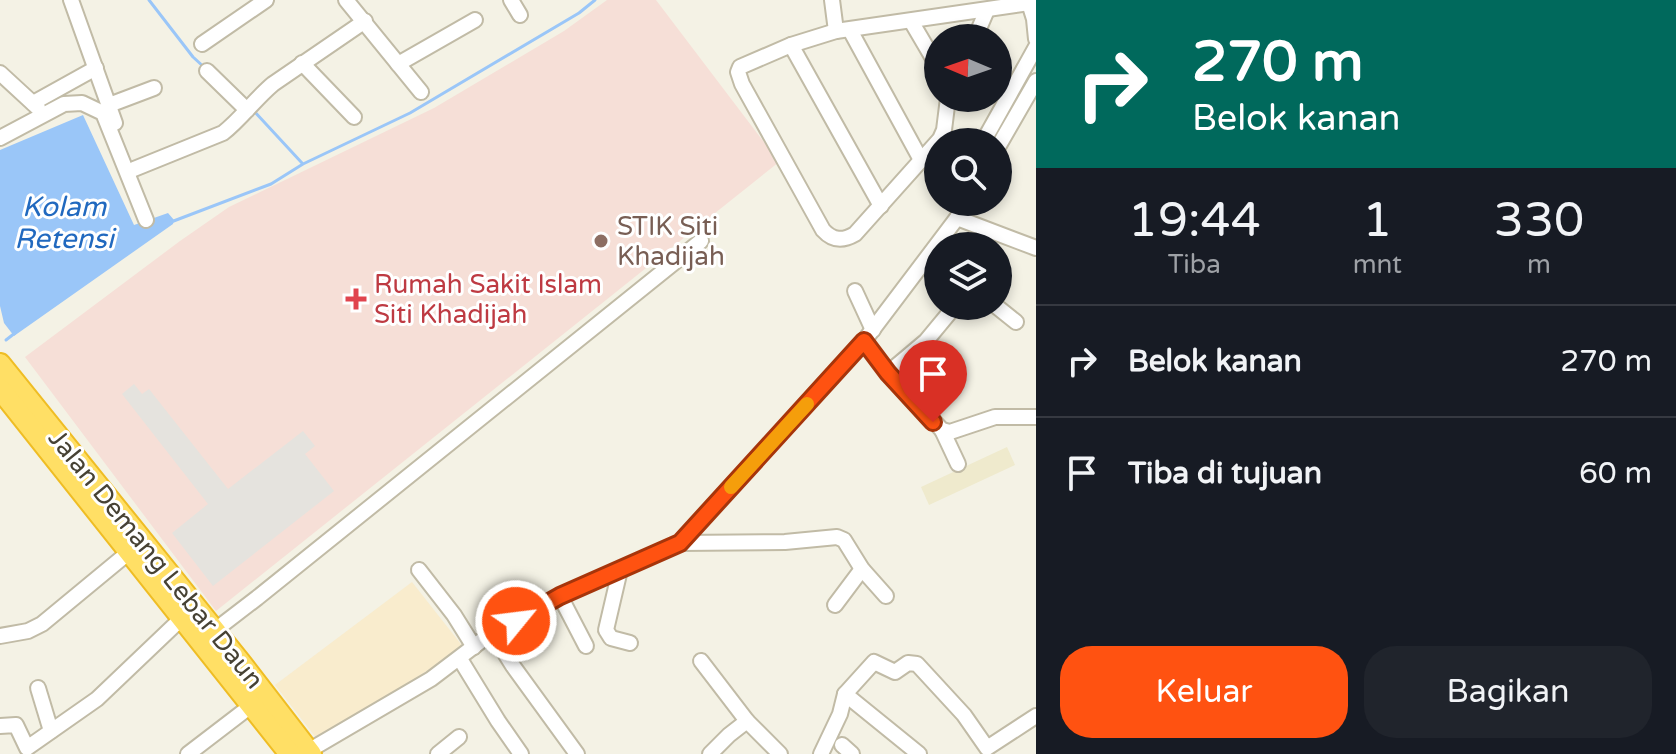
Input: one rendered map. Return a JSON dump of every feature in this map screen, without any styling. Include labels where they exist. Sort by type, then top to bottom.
[{"type":"highway","name":"Jalan Demang Lebar Daun","points":[[0,364],[136,546],[182,618],[252,705],[303,753]]},
{"type":"highway","name":"Jalan Demang Lebar Daun","points":[[1,394],[214,631],[303,753]]},
{"type":"street","points":[[71,0],[144,193]]},
{"type":"street","points":[[202,44],[266,0]]},
{"type":"street","points":[[511,0],[520,15]]},
{"type":"street","points":[[832,0],[843,30],[921,160]]},
{"type":"street","points":[[354,2],[365,21],[421,92]]},
{"type":"street","points":[[946,112],[940,139],[881,206],[855,234],[834,239],[823,230],[738,77],[740,67],[791,45],[843,30],[911,21],[945,7],[987,10],[1032,2],[1036,39]]},
{"type":"street","points":[[981,24],[987,10]]},
{"type":"street","points":[[398,64],[475,20]]},
{"type":"street","points":[[134,169],[223,133],[273,84],[365,21]]},
{"type":"street","points":[[911,21],[924,43]]},
{"type":"street","points":[[791,45],[881,206]]},
{"type":"street","points":[[996,128],[1036,47]]},
{"type":"street","points":[[302,63],[354,117]]},
{"type":"street","points":[[33,103],[96,68]]},
{"type":"street","points":[[207,71],[248,107]]},
{"type":"street","points":[[0,73],[44,114]]},
{"type":"street","points":[[1000,128],[1036,81]]},
{"type":"street","points":[[109,105],[154,88]]},
{"type":"street","points":[[0,138],[64,104],[82,103],[103,113],[146,220]]},
{"type":"street","points":[[303,753],[431,679],[493,634],[560,596],[680,543],[868,336],[957,218],[983,232]]},
{"type":"street","points":[[214,631],[701,241]]},
{"type":"street","points":[[1012,244],[1036,248]]},
{"type":"street","points":[[855,291],[868,336],[888,373],[942,430],[958,464]]},
{"type":"street","points":[[1012,319],[1016,322]]},
{"type":"street","points":[[888,373],[926,341],[943,320]]},
{"type":"street","points":[[942,430],[950,432],[995,417],[1036,416]]},
{"type":"street","points":[[680,543],[785,542],[837,537],[844,540],[862,569],[886,596]]},
{"type":"street","points":[[0,636],[42,624],[136,546]]},
{"type":"street","points":[[835,605],[862,569]]},
{"type":"street","points":[[419,570],[474,647]]},
{"type":"street","points":[[620,570],[606,630],[611,638],[630,643]]},
{"type":"street","points":[[560,596],[586,646]]},
{"type":"street","points":[[0,726],[16,725],[27,748],[97,699],[182,618]]},
{"type":"street","points":[[493,634],[577,754]]},
{"type":"street","points":[[460,659],[521,754]]},
{"type":"street","points":[[701,661],[747,721],[780,754]]},
{"type":"street","points":[[821,754],[840,714],[845,694],[872,662],[895,672],[912,662],[945,693],[987,748],[1036,716]]},
{"type":"street","points":[[38,688],[51,731]]},
{"type":"street","points":[[845,694],[919,754]]},
{"type":"street","points":[[188,754],[252,705]]},
{"type":"street","points":[[710,754],[747,721]]},
{"type":"street","points":[[438,754],[459,737]]},
{"type":"shaded area","name":"Rumah Sakit Islam Siti Khadijah","points":[[607,0],[656,0],[779,162],[216,611],[25,357],[229,207],[434,108],[564,31]]},
{"type":"shaded area","points":[[134,384],[142,394],[149,389],[228,489],[303,431],[315,446],[305,454],[334,491],[213,586],[172,533],[208,504],[122,394]]},
{"type":"shaded area","points":[[1007,447],[1015,465],[929,505],[921,487]]},
{"type":"shaded area","points":[[412,582],[464,648],[317,739],[275,685]]},
{"type":"water","name":"Kolam Retensi","points":[[83,115],[134,225],[168,213],[174,220],[173,224],[14,336],[4,323],[0,306],[0,150]]},
{"type":"waterway","points":[[149,0],[205,68]]},
{"type":"waterway","points":[[171,222],[271,184],[303,164],[410,113],[579,13],[595,0]]},
{"type":"waterway","points":[[253,110],[302,163]]},
{"type":"waterway","points":[[6,340],[15,333]]},
{"type":"slow traffic","points":[[731,487],[807,404]]},
{"type":"place","name":"STIK Siti Khadijah","points":[[601,241]]},
{"type":"place","name":"Rumah Sakit Islam Siti Khadijah","points":[[356,299]]},
{"type":"route","points":[[516,621],[560,596],[680,543],[864,341],[888,373],[933,422]]}]
